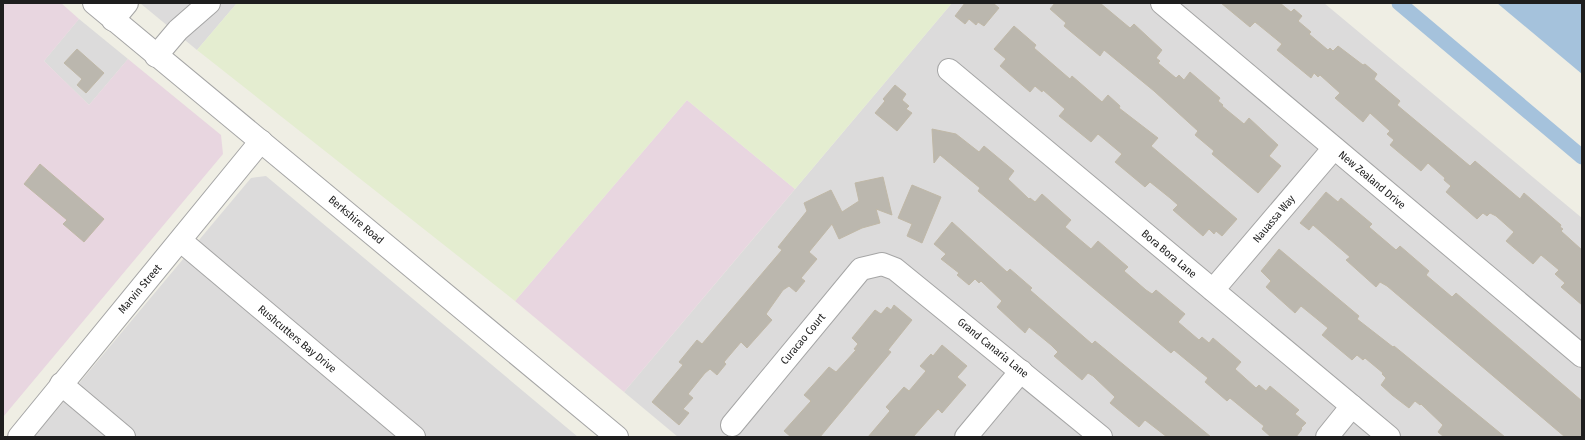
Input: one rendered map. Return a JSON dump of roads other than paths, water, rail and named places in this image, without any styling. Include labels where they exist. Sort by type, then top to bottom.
[{"type":"street","name":"Berkshire Road","points":[[94,3],[616,437]]},
{"type":"street","points":[[113,20],[127,3]]},
{"type":"street","points":[[156,56],[178,30],[209,3]]},
{"type":"street","name":"New Zealand Drive","points":[[1162,3],[1582,356]]},
{"type":"street","name":"Bora Bora Lane","points":[[949,70],[1389,437]]},
{"type":"street","name":"Marvin Street","points":[[19,437],[261,141]]},
{"type":"street","name":"Nauassa Way","points":[[1213,290],[1334,148]]},
{"type":"street","name":"Rushcutters Bay Drive","points":[[180,241],[414,437]]},
{"type":"street","name":"Grand Canaria Lane","points":[[882,264],[895,269],[1100,437]]},
{"type":"street","name":"Curacao Court","points":[[732,425],[861,269],[882,264]]},
{"type":"street","points":[[966,437],[1021,371]]},
{"type":"street","points":[[61,384],[124,437]]},
{"type":"street","points":[[1327,437],[1352,406]]},
{"type":"water","points":[[1497,3],[1582,3],[1582,74]]},
{"type":"waterway","points":[[1399,3],[1582,157]]}]
